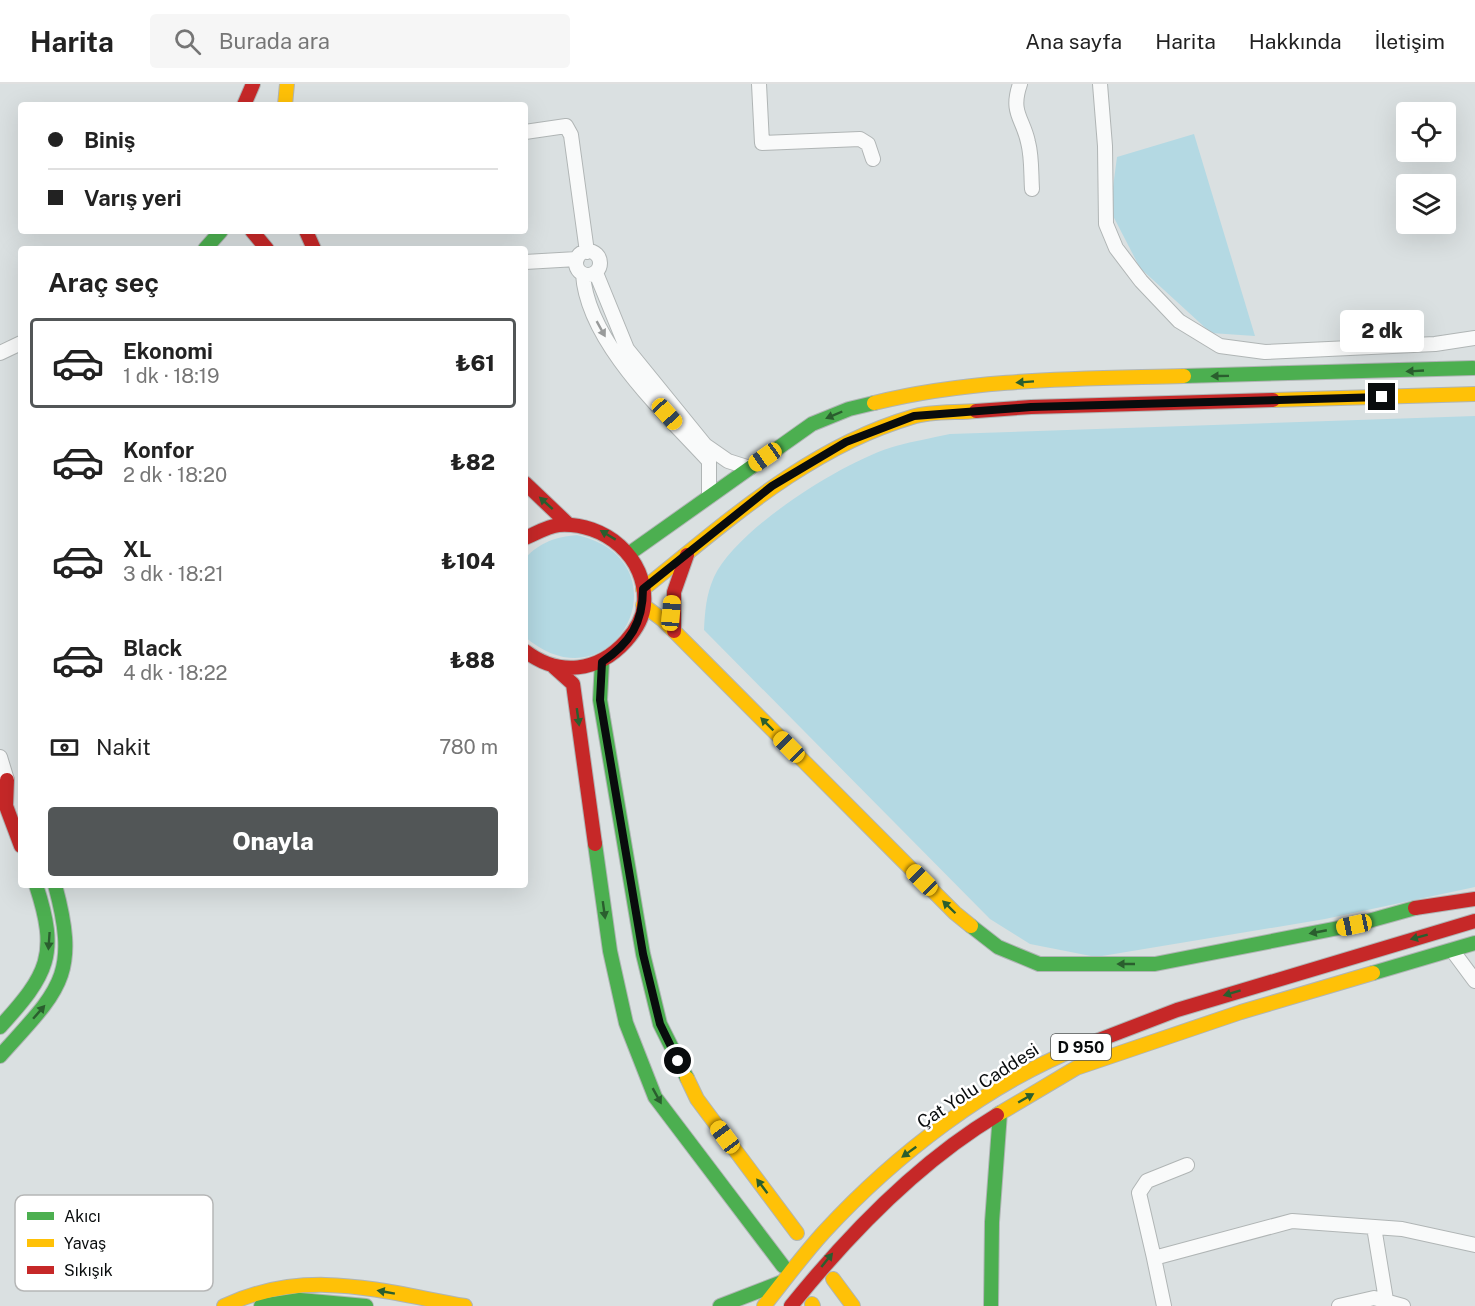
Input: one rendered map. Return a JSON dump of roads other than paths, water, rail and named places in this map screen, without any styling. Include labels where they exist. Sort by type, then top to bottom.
[{"type":"main road","points":[[245,102],[252,84]]},
{"type":"main road","points":[[285,102],[287,84]]},
{"type":"main road","points":[[207,246],[218,234]]},
{"type":"main road","points":[[630,553],[812,424],[849,409],[925,390],[1073,379],[1474,367],[1468,381],[1475,394],[1031,407],[914,416],[846,442],[772,486],[643,589]]},
{"type":"main road","points":[[528,486],[567,523]]},
{"type":"main road","points":[[528,535],[543,528],[567,523],[598,529],[613,536],[630,553],[639,570],[643,589],[643,605],[632,636],[621,649],[602,662],[571,669],[554,668],[537,662],[528,654]]},
{"type":"main road","points":[[674,631],[671,613],[673,589],[688,553]]},
{"type":"main road","points":[[643,605],[674,631],[955,913],[998,947],[1040,964],[1155,964],[1354,925],[1415,908],[1475,899]]},
{"type":"main road","points":[[602,662],[600,700],[643,954],[660,1024],[697,1099],[797,1233]]},
{"type":"main road","points":[[554,668],[573,684],[610,951],[626,1023],[655,1097],[783,1266]]},
{"type":"main road","points":[[4,781],[18,791]]},
{"type":"main road","points":[[4,781],[3,807],[18,840]]},
{"type":"main road","points":[[3,807],[18,803]]},
{"type":"main road","points":[[0,1027],[35,986],[48,957],[50,931],[37,888]]},
{"type":"main road","points":[[0,1056],[49,1000],[60,981],[67,944],[56,888]]},
{"type":"main road","name":"Çat Yolu Caddesi","points":[[764,1306],[824,1232],[894,1163],[969,1108],[1055,1057],[1177,1010],[1475,921]]},
{"type":"main road","name":"Çat Yolu Caddesi","points":[[790,1306],[835,1251],[932,1160],[1000,1113],[1076,1068],[1241,1012],[1475,943]]},
{"type":"main road","points":[[991,1306],[992,1222],[1000,1113]]},
{"type":"main road","points":[[833,1279],[853,1306]]},
{"type":"main road","points":[[720,1306],[784,1281]]},
{"type":"main road","points":[[224,1306],[241,1296],[269,1288],[320,1284],[359,1287],[465,1306]]},
{"type":"main road","points":[[261,1306],[289,1301],[327,1301],[366,1306]]},
{"type":"street","points":[[759,84],[762,143],[860,139],[868,144],[873,159]]},
{"type":"street","points":[[1020,84],[1017,93],[1017,117],[1028,142],[1032,189]]},
{"type":"street","points":[[1100,84],[1105,146],[1106,224],[1116,248],[1141,281],[1179,321],[1220,346],[1265,352],[1435,344],[1475,338]]},
{"type":"street","points":[[528,132],[566,126],[571,135],[582,255],[578,268],[589,273],[627,349],[705,445],[728,461],[750,468]]},
{"type":"street","points":[[528,262],[595,254],[600,261],[589,273],[587,298],[605,337],[639,383],[709,461],[709,496]]},
{"type":"street","points":[[0,353],[18,344]]},
{"type":"street","points":[[0,757],[4,781]]},
{"type":"street","points":[[1452,950],[1475,981]]},
{"type":"street","points":[[1164,1306],[1139,1193],[1147,1181],[1186,1165]]},
{"type":"street","points":[[1154,1258],[1292,1221],[1374,1227],[1434,1235],[1475,1245]]},
{"type":"street","points":[[1374,1227],[1386,1303]]},
{"type":"street","points":[[1339,1306],[1369,1299],[1403,1306]]}]
